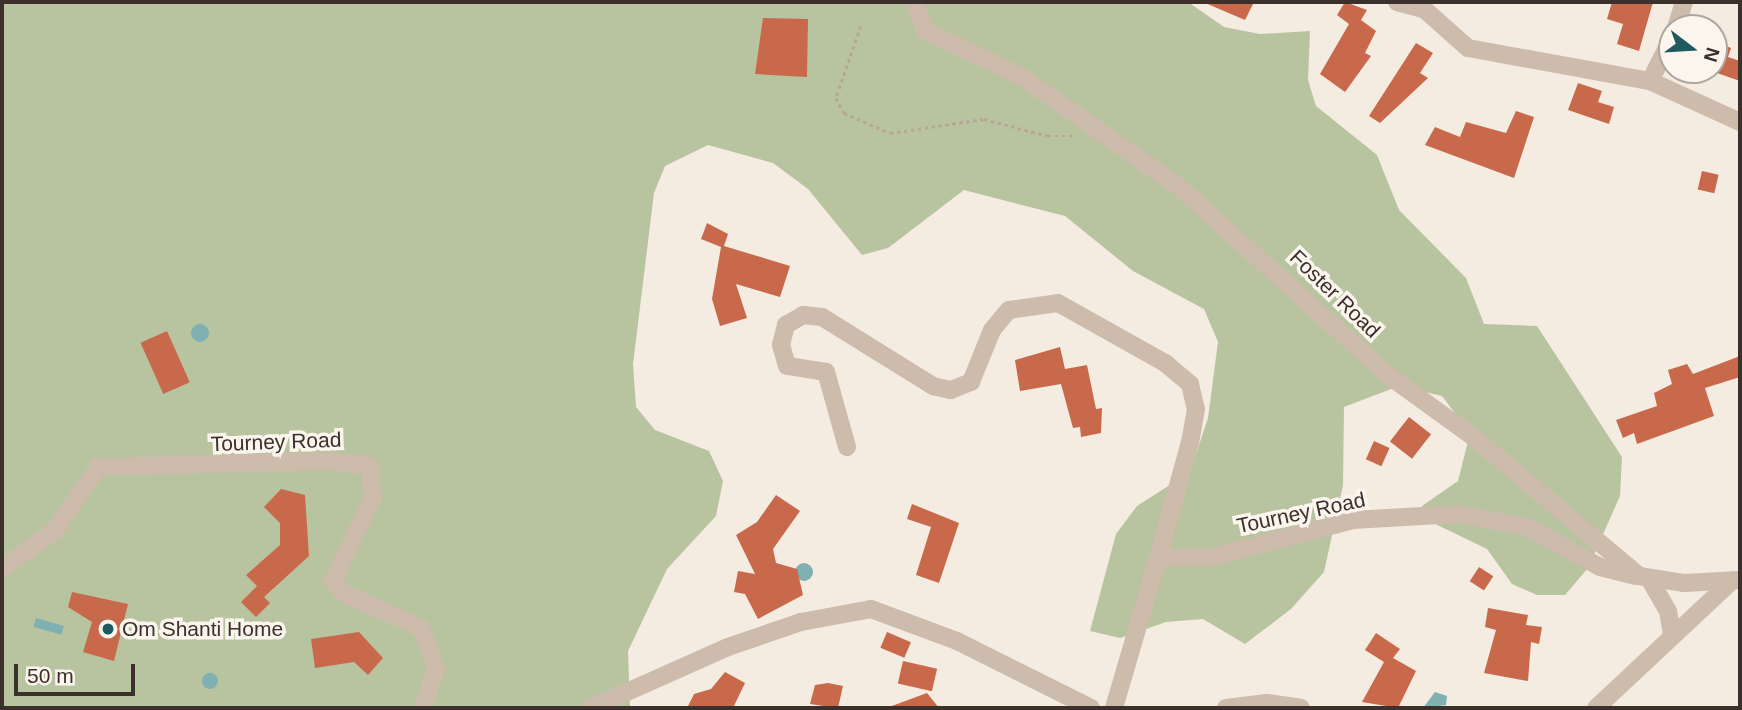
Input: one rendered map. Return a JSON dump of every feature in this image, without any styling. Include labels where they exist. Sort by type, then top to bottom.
[{"type":"street","name":"Foster Road","points":[[914,2],[925,32],[1021,76],[1179,187],[1390,376],[1476,439],[1645,578],[1668,611],[1672,634]]},
{"type":"street","points":[[1397,2],[1424,9],[1468,48],[1650,81],[1740,122]]},
{"type":"street","points":[[1650,81],[1658,65]]},
{"type":"street","points":[[847,447],[826,372],[787,366],[781,345],[786,325],[803,315],[822,317],[933,386],[951,390],[971,382],[992,330],[1009,310],[1058,303],[1166,363],[1189,384],[1196,409],[1190,442],[1114,708]]},
{"type":"street","name":"Tourney Road","points":[[2,569],[55,530],[98,467],[328,461],[370,466],[373,498],[333,580],[343,593],[421,628],[434,646],[436,668],[424,708]]},
{"type":"street","name":"Tourney Road","points":[[1158,558],[1212,557],[1353,520],[1456,514],[1527,527],[1600,567],[1645,578]]},
{"type":"street","points":[[1645,578],[1736,580]]},
{"type":"street","points":[[1596,708],[1672,634],[1736,580]]},
{"type":"street","points":[[590,708],[728,647],[801,622],[871,609],[957,641],[1091,708]]},
{"type":"street","points":[[1226,708],[1268,703],[1301,708]]},
{"type":"path","points":[[861,26],[836,98],[844,113],[890,133],[984,119],[1048,136],[1105,136]]},
{"type":"green space","points":[[2,2],[1188,2],[1224,27],[1260,34],[1310,31],[1308,80],[1316,106],[1377,155],[1399,210],[1466,278],[1484,324],[1537,326],[1622,457],[1620,496],[1588,568],[1565,595],[1537,595],[1512,584],[1487,549],[1427,520],[1422,506],[1458,481],[1470,433],[1442,396],[1399,386],[1344,407],[1343,485],[1324,572],[1291,609],[1245,644],[1203,619],[1166,622],[1120,638],[1090,631],[1116,534],[1137,506],[1190,472],[1208,418],[1218,342],[1204,309],[1133,271],[1065,216],[964,190],[888,248],[862,255],[808,189],[773,163],[708,145],[665,166],[654,193],[633,364],[636,407],[655,430],[709,451],[723,481],[716,516],[667,569],[628,651],[630,708],[2,708]]},
{"type":"water","points":[[196,324],[204,324],[209,333],[207,340],[196,342],[191,337],[191,329]]},
{"type":"water","points":[[804,563],[810,566],[813,572],[810,578],[804,581],[798,578],[795,572],[798,566]]},
{"type":"water","points":[[36,618],[64,626],[61,635],[34,627]]},
{"type":"water","points":[[207,673],[213,673],[218,681],[216,687],[207,689],[202,684],[202,678]]},
{"type":"water","points":[[1435,692],[1447,696],[1446,705],[1423,708]]},
{"type":"building","points":[[1203,2],[1254,2],[1245,20]]},
{"type":"building","points":[[1345,2],[1367,10],[1361,20],[1376,31],[1365,53],[1371,56],[1345,92],[1320,74],[1349,24],[1337,15]]},
{"type":"building","points":[[1612,2],[1653,2],[1639,51],[1617,44],[1623,24],[1607,19]]},
{"type":"building","points":[[763,18],[808,19],[807,77],[755,74]]},
{"type":"building","points":[[1416,43],[1433,53],[1420,73],[1428,78],[1380,123],[1369,116]]},
{"type":"building","points":[[1728,57],[1740,61],[1740,81],[1728,77]]},
{"type":"building","points":[[1578,83],[1602,91],[1598,102],[1614,107],[1609,124],[1568,110]]},
{"type":"building","points":[[1516,111],[1534,117],[1514,178],[1425,145],[1435,127],[1460,137],[1466,122],[1506,133]]},
{"type":"building","points":[[1702,171],[1719,175],[1714,193],[1698,190]]},
{"type":"building","points":[[707,223],[728,234],[724,246],[790,266],[780,297],[736,284],[747,318],[720,326],[712,299],[721,247],[701,239]]},
{"type":"building","points":[[167,331],[190,382],[163,394],[141,343]]},
{"type":"building","points":[[1060,347],[1065,369],[1087,365],[1096,409],[1102,408],[1101,433],[1081,437],[1080,427],[1073,428],[1061,384],[1020,391],[1015,360]]},
{"type":"building","points":[[1740,356],[1740,377],[1705,388],[1714,416],[1637,444],[1634,433],[1623,438],[1616,420],[1657,406],[1654,393],[1672,384],[1668,370],[1687,364],[1693,374]]},
{"type":"building","points":[[1409,417],[1431,434],[1412,459],[1390,441]]},
{"type":"building","points":[[1374,441],[1390,448],[1381,466],[1366,459]]},
{"type":"building","points":[[281,489],[305,495],[309,556],[264,597],[270,603],[256,617],[241,602],[257,586],[246,575],[280,545],[280,523],[264,507]]},
{"type":"building","points":[[776,495],[800,511],[773,549],[776,563],[797,569],[803,595],[758,619],[745,594],[734,592],[738,571],[755,574],[736,535],[757,522]]},
{"type":"building","points":[[912,504],[959,523],[939,583],[916,575],[931,527],[907,519]]},
{"type":"building","points":[[1479,567],[1493,576],[1484,591],[1470,581]]},
{"type":"building","name":"Om Shanti Home","points":[[72,592],[128,604],[114,661],[83,652],[92,622],[68,607]]},
{"type":"building","points":[[1488,608],[1528,615],[1526,625],[1542,627],[1539,644],[1531,642],[1528,681],[1484,673],[1496,630],[1485,627]]},
{"type":"building","points":[[359,632],[383,658],[368,675],[354,662],[315,668],[311,639]]},
{"type":"building","points":[[887,632],[911,642],[904,658],[880,648]]},
{"type":"building","points":[[1376,633],[1400,649],[1393,658],[1416,671],[1398,708],[1362,702],[1384,662],[1365,650]]},
{"type":"building","points":[[903,661],[937,669],[932,691],[898,683]]},
{"type":"building","points":[[725,672],[745,683],[733,708],[687,708],[694,694],[711,689]]},
{"type":"building","points":[[828,683],[843,686],[838,708],[810,704],[815,685]]},
{"type":"building","points":[[927,693],[939,708],[889,708],[889,707]]},
{"type":"place","name":"Om Shanti Home","points":[[108,629]]}]
